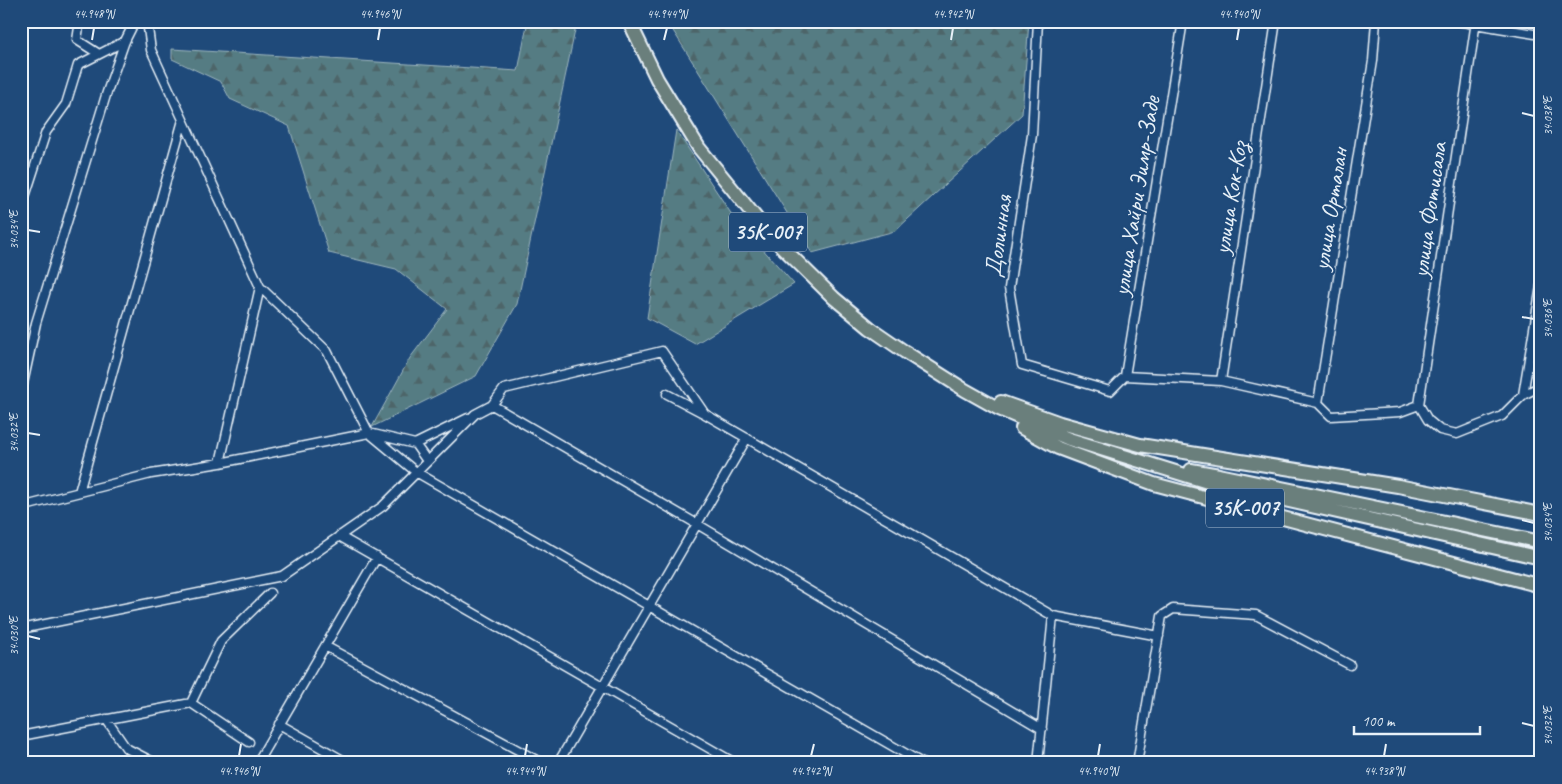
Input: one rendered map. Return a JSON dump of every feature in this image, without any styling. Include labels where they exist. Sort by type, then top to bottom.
[{"type":"main road","name":"35К-007","points":[[629,21],[657,79],[699,148],[770,235],[834,298],[870,328],[966,390],[1007,413],[1069,440],[1214,484],[1535,557]]},
{"type":"main road","name":"35К-007","points":[[966,390],[1060,424],[1140,445],[1398,486],[1541,514]]},
{"type":"main road","name":"35К-007","points":[[966,390],[1007,420],[1058,448],[1154,484],[1541,586]]},
{"type":"main road","name":"35К-007","points":[[1147,464],[1219,475],[1537,541]]},
{"type":"street","points":[[80,21],[76,40],[99,54]]},
{"type":"street","points":[[21,393],[39,314],[107,92],[125,41],[135,21]]},
{"type":"street","points":[[148,21],[151,50],[260,287],[327,352],[369,433],[416,472],[922,763]]},
{"type":"street","name":"Долинная","points":[[1038,21],[1032,135],[1009,288],[1022,364],[1110,391],[1125,376]]},
{"type":"street","name":"улица Хайри Эимр-Заде","points":[[1125,376],[1183,21]]},
{"type":"street","name":"улица Кок-Коз","points":[[1221,381],[1276,21]]},
{"type":"street","name":"улица Орталан","points":[[1318,403],[1373,60],[1376,21]]},
{"type":"street","points":[[1456,21],[1541,35]]},
{"type":"street","name":"улица Фотисала","points":[[1419,405],[1476,23]]},
{"type":"street","points":[[21,209],[46,132],[66,104],[78,65],[125,41]]},
{"type":"street","points":[[79,492],[183,120]]},
{"type":"street","points":[[1523,394],[1541,286]]},
{"type":"street","points":[[220,463],[260,287]]},
{"type":"street","points":[[21,507],[152,474],[220,463],[369,433],[415,444],[492,405],[504,389],[662,350],[705,414]]},
{"type":"street","points":[[1125,376],[1221,381],[1318,403],[1330,416],[1400,412],[1419,405],[1428,420],[1440,430],[1457,434],[1502,416],[1523,394],[1541,386]]},
{"type":"street","points":[[667,394],[747,438],[1053,616],[1158,636]]},
{"type":"street","points":[[492,405],[697,524],[1042,729]]},
{"type":"street","points":[[21,629],[282,576],[383,506],[475,414],[483,410]]},
{"type":"street","points":[[558,763],[747,438]]},
{"type":"street","points":[[415,444],[427,461]]},
{"type":"street","points":[[339,536],[735,763]]},
{"type":"street","points":[[257,763],[377,557]]},
{"type":"street","points":[[191,702],[221,641],[270,593]]},
{"type":"street","points":[[1137,763],[1162,616],[1173,609],[1256,615],[1350,665]]},
{"type":"street","points":[[1038,763],[1053,616]]},
{"type":"street","points":[[325,646],[542,763]]},
{"type":"street","points":[[21,736],[191,702],[249,742]]},
{"type":"street","points":[[106,719],[126,748],[155,763]]},
{"type":"street","points":[[279,724],[348,763]]},
{"type":"green space","points":[[501,21],[577,21],[517,304],[476,376],[372,427],[410,358],[447,309],[396,269],[329,253],[289,126],[230,99],[221,82],[172,59],[172,49],[518,71],[527,25]]},
{"type":"green space","points":[[667,21],[1029,21],[1022,114],[895,231],[812,253]]},
{"type":"green space","points":[[676,130],[732,215],[794,284],[695,344],[647,318]]}]
